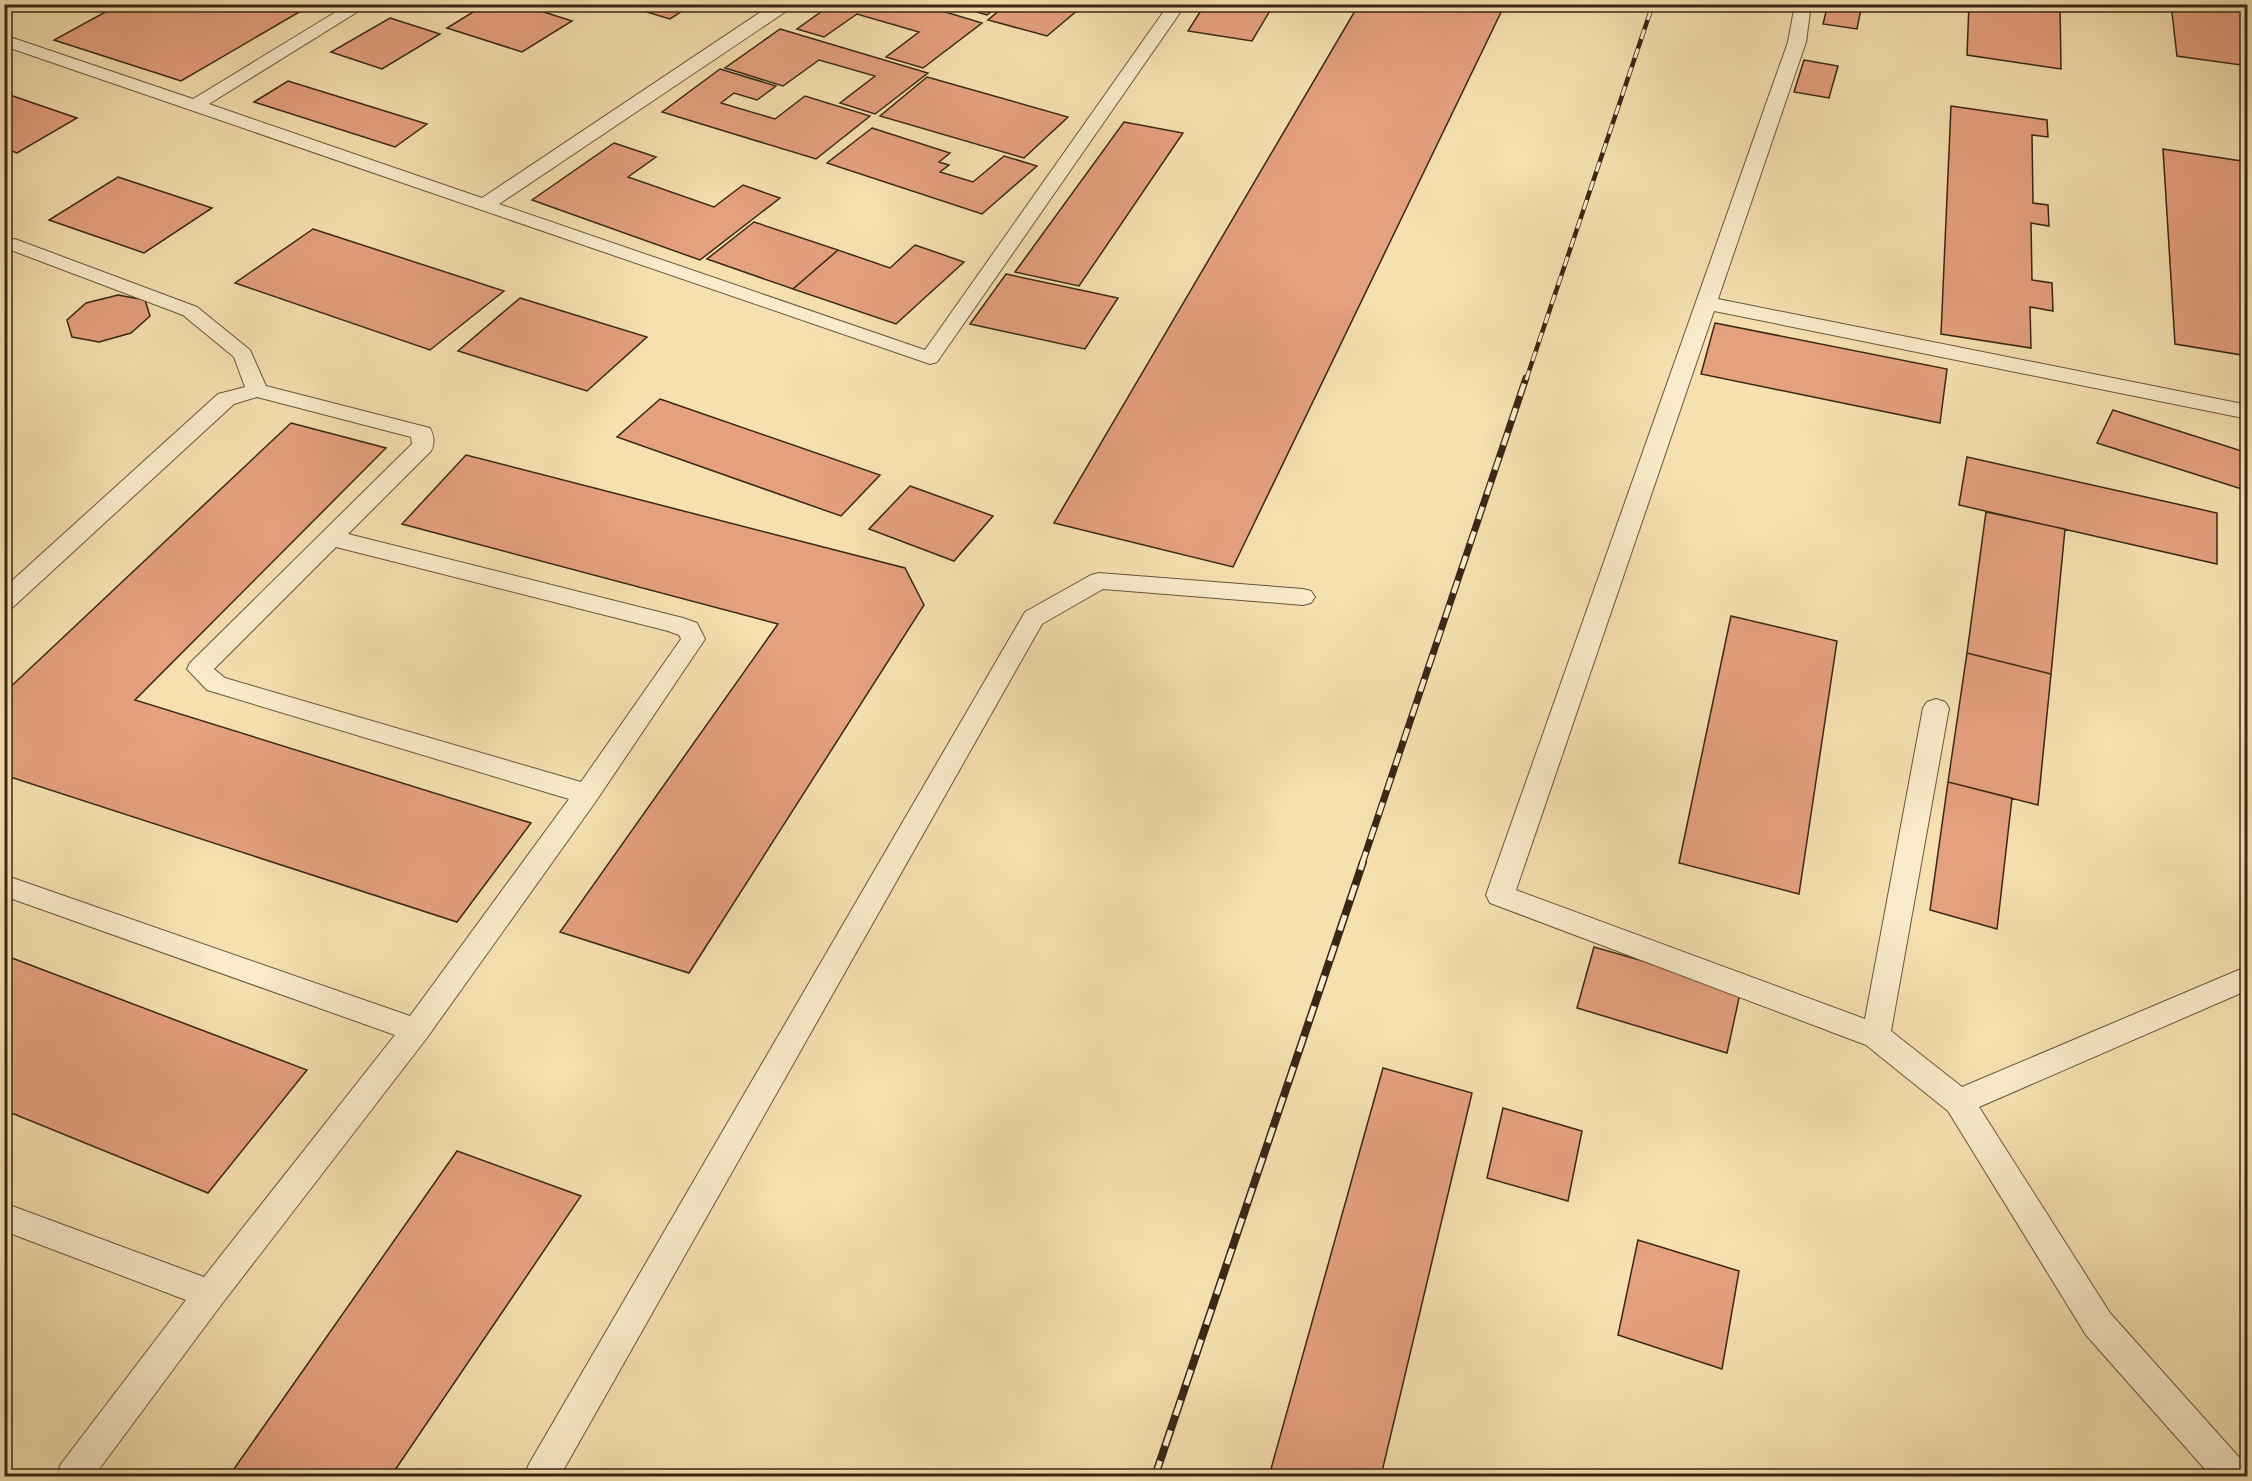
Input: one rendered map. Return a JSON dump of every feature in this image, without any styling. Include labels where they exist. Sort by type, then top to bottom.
[{"type":"lane","points":[[195,105],[362,4]]},
{"type":"lane","points":[[486,204],[774,11],[789,4]]},
{"type":"lane","points":[[4,40],[930,358],[1178,4]]},
{"type":"lane","points":[[1803,4],[1797,42],[1500,895],[1876,1036],[1959,1102],[2098,1324],[2233,1476]]},
{"type":"lane","points":[[15,245],[190,311],[243,354],[257,390]]},
{"type":"lane","points":[[1706,303],[2247,412]]},
{"type":"lane","points":[[4,602],[226,399],[257,390],[422,433],[423,446],[200,669],[216,684],[587,794]]},
{"type":"lane","points":[[73,1476],[210,1294],[416,1030],[587,794],[693,639],[688,629],[674,624],[332,538]]},
{"type":"lane","points":[[541,1476],[1033,618],[1099,581],[1303,597]]},
{"type":"lane","points":[[1876,1036],[1936,708]]},
{"type":"lane","points":[[4,885],[416,1030]]},
{"type":"lane","points":[[1959,1102],[2247,977]]},
{"type":"lane","points":[[4,1217],[210,1294]]},
{"type":"building","points":[[120,4],[313,4],[181,81],[54,40]]},
{"type":"building","points":[[486,4],[519,4],[572,21],[522,52],[447,28]]},
{"type":"building","points":[[637,4],[693,4],[670,19],[633,8]]},
{"type":"building","points":[[832,4],[919,4],[982,23],[923,68],[886,57],[919,32],[857,14],[824,37],[797,29]]},
{"type":"building","points":[[949,4],[1000,4],[987,15]]},
{"type":"building","points":[[1007,4],[1085,4],[1047,36],[988,20]]},
{"type":"building","points":[[1205,4],[1274,4],[1252,41],[1188,31]]},
{"type":"building","points":[[1359,4],[1505,4],[1233,567],[1054,523]]},
{"type":"building","points":[[1828,4],[1862,4],[1857,29],[1823,24]]},
{"type":"building","points":[[1969,4],[2060,4],[2061,69],[1967,55]]},
{"type":"building","points":[[2171,4],[2248,4],[2248,66],[2177,56]]},
{"type":"building","points":[[390,18],[440,34],[382,69],[331,52]]},
{"type":"building","points":[[780,29],[928,73],[875,114],[840,103],[875,76],[819,60],[783,86],[725,68]]},
{"type":"building","points":[[1804,60],[1838,66],[1829,98],[1794,92]]},
{"type":"building","points":[[720,69],[776,86],[757,100],[734,93],[721,103],[775,119],[805,96],[870,116],[816,159],[662,112]]},
{"type":"building","points":[[927,77],[1068,117],[1024,158],[880,116]]},
{"type":"building","points":[[288,81],[427,124],[395,147],[254,102]]},
{"type":"building","points":[[4,93],[77,118],[17,153],[4,148]]},
{"type":"building","points":[[1951,106],[2047,120],[2048,137],[2032,135],[2033,203],[2048,205],[2049,226],[2031,223],[2032,280],[2052,283],[2053,311],[2030,307],[2031,348],[1941,334]]},
{"type":"building","points":[[1124,122],[1183,133],[1079,286],[1015,272]]},
{"type":"building","points":[[872,128],[950,153],[939,162],[949,165],[940,172],[973,182],[1004,156],[1037,166],[982,214],[827,163]]},
{"type":"building","points":[[614,143],[656,157],[628,177],[714,207],[743,185],[780,198],[700,260],[532,200]]},
{"type":"building","points":[[2163,149],[2248,162],[2248,356],[2175,344]]},
{"type":"building","points":[[118,177],[212,208],[144,253],[49,220]]},
{"type":"building","points":[[754,222],[838,250],[793,289],[707,259]]},
{"type":"building","points":[[313,229],[504,291],[430,350],[235,283]]},
{"type":"building","points":[[915,245],[964,262],[896,324],[793,289],[838,250],[890,268]]},
{"type":"building","points":[[1006,274],[1118,298],[1085,349],[970,324]]},
{"type":"building","points":[[118,295],[145,300],[150,316],[131,333],[99,342],[72,337],[67,320],[86,303]]},
{"type":"building","points":[[520,298],[647,337],[587,391],[458,351]]},
{"type":"building","points":[[1715,323],[1947,369],[1940,423],[1701,374]]},
{"type":"building","points":[[660,399],[880,475],[841,516],[617,437]]},
{"type":"building","points":[[2113,410],[2248,453],[2248,491],[2097,443]]},
{"type":"building","points":[[291,423],[386,448],[135,700],[531,823],[457,922],[4,775],[4,693]]},
{"type":"building","points":[[466,455],[905,568],[924,605],[689,973],[560,932],[778,624],[402,524]]},
{"type":"building","points":[[1967,457],[2217,513],[2217,564],[1959,505]]},
{"type":"building","points":[[910,486],[993,516],[954,561],[869,529]]},
{"type":"building","points":[[1986,512],[2065,529],[2051,674],[1967,653]]},
{"type":"building","points":[[1731,616],[1837,641],[1799,894],[1679,863]]},
{"type":"building","points":[[1967,653],[2051,674],[2038,805],[1948,782]]},
{"type":"building","points":[[1948,782],[2012,798],[1997,929],[1930,910]]},
{"type":"building","points":[[1594,947],[1741,989],[1727,1053],[1577,1008]]},
{"type":"building","points":[[4,955],[307,1070],[208,1193],[4,1110]]},
{"type":"building","points":[[1383,1068],[1472,1093],[1381,1476],[1269,1476]]},
{"type":"building","points":[[1503,1108],[1582,1131],[1568,1201],[1487,1178]]},
{"type":"building","points":[[457,1151],[581,1196],[391,1476],[229,1476]]},
{"type":"building","points":[[2240,1202],[2248,1204],[2248,1293],[2247,1293]]},
{"type":"building","points":[[1638,1240],[1739,1271],[1722,1369],[1618,1335]]},
{"type":"railway","points":[[1526,380],[1653,4]]},
{"type":"railway","points":[[1362,864],[1526,378]]},
{"type":"railway","points":[[1155,1476],[1363,862]]}]
